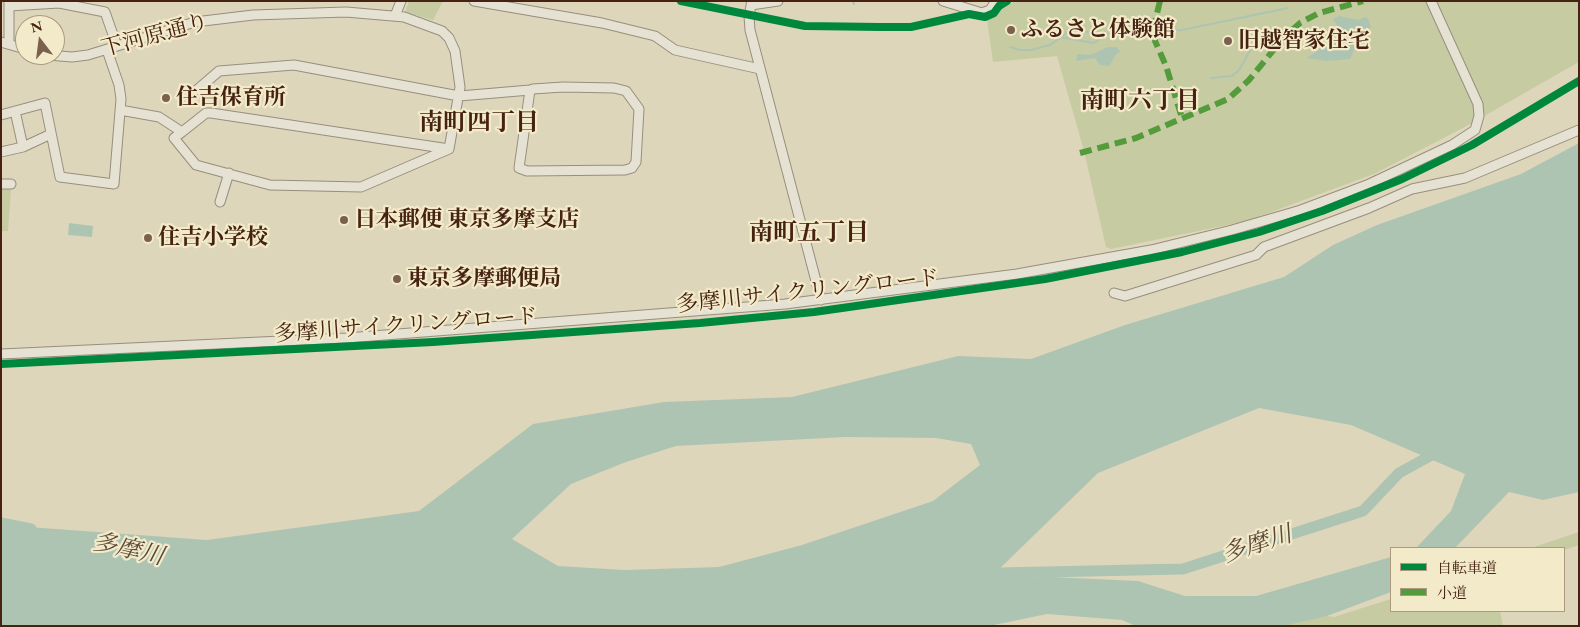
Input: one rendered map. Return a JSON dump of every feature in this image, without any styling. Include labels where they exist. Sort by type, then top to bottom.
[{"type":"street","points":[[396,16],[400,1]]},
{"type":"street","points":[[474,1],[602,23],[655,36],[675,50],[760,69]]},
{"type":"street","points":[[778,1],[751,3],[748,22],[821,300]]},
{"type":"street","points":[[943,1],[982,13],[990,10],[996,1]]},
{"type":"street","points":[[1,354],[365,337],[651,316],[821,300],[1009,275],[1188,241],[1254,224],[1324,202],[1374,182],[1452,145],[1475,130],[1479,110],[1430,1]]},
{"type":"street","points":[[5,43],[9,3],[49,2],[105,12],[117,46]]},
{"type":"street","name":"下河原通り","points":[[65,56],[72,57],[107,50],[196,22],[253,15],[346,12],[396,16],[430,25],[442,31],[449,38],[457,60],[459,96],[449,149]]},
{"type":"street","points":[[1,114],[45,102],[60,177],[114,184],[120,110],[119,85],[107,50]]},
{"type":"street","points":[[198,90],[219,71],[294,65],[459,96],[563,87],[614,88],[626,91],[639,109],[636,162],[632,168],[625,170],[527,171],[520,168],[530,90]]},
{"type":"street","points":[[120,110],[159,117],[182,132]]},
{"type":"street","points":[[15,111],[23,147]]},
{"type":"street","points":[[206,113],[211,113],[449,149],[361,187],[270,185],[196,165],[174,138],[206,113]]},
{"type":"street","points":[[1114,293],[1125,296],[1256,255],[1264,247],[1369,208],[1412,189],[1465,178],[1579,130]]},
{"type":"street","points":[[1,152],[23,147],[51,134]]},
{"type":"street","points":[[220,202],[229,173]]},
{"type":"street","points":[[1,184],[11,184]]},
{"type":"green space","points":[[409,1],[443,1],[433,20],[405,12]]},
{"type":"green space","points":[[1015,1],[1579,1],[1579,62],[1463,128],[1374,174],[1247,221],[1111,249],[1106,247],[1084,151],[1057,56],[993,62],[987,19]]},
{"type":"green space","points":[[1,187],[11,188],[8,231],[1,231]]},
{"type":"green space","points":[[1579,532],[1579,545],[1565,550],[1565,547],[1534,547]]},
{"type":"green space","points":[[1390,599],[1390,612],[1500,612],[1503,626],[1265,626],[1292,611],[1334,617]]},
{"type":"water","points":[[1339,16],[1358,20],[1366,17],[1371,28],[1361,30],[1356,38],[1357,43],[1350,59],[1326,61],[1307,58],[1335,38],[1340,30],[1333,19]]},
{"type":"water","points":[[1108,47],[1116,47],[1120,51],[1109,66],[1100,65],[1095,58],[1076,61],[1077,54],[1090,55]]},
{"type":"water","points":[[1579,143],[1579,492],[1543,500],[1509,492],[1456,547],[1417,547],[1451,511],[1465,474],[1351,425],[1259,408],[1098,473],[990,578],[1051,577],[1138,581],[1185,596],[1256,596],[1390,557],[1390,592],[1327,616],[1283,626],[1136,626],[1122,620],[1047,614],[989,626],[1,626],[1,525],[207,540],[419,511],[533,424],[664,402],[792,397],[958,356],[1031,359],[1125,325],[1284,277],[1333,245],[1377,225],[1521,174]],"holes":[[[845,437],[936,438],[971,444],[980,465],[933,501],[802,545],[719,567],[625,570],[558,566],[512,539],[571,484],[626,462],[676,446]]]},
{"type":"water","points":[[69,223],[93,226],[92,237],[68,235]]},
{"type":"waterway","points":[[1160,31],[1182,30],[1288,8]]},
{"type":"waterway","points":[[1010,47],[1020,50],[1031,50],[1050,45],[1068,32],[1076,30],[1098,34],[1120,33]]},
{"type":"waterway","points":[[1211,78],[1232,76],[1239,70],[1260,33]]},
{"type":"waterway","points":[[1060,37],[1094,43],[1106,34]]},
{"type":"waterway","name":"多摩川","points":[[983,580],[996,573],[1183,569],[1363,511],[1399,473],[1439,451]]},
{"type":"waterway","name":"多摩川","points":[[1,523],[31,529]]},
{"type":"marked path","points":[[1160,1],[1152,34],[1166,66],[1182,118]]},
{"type":"marked path","points":[[1080,153],[1136,138],[1228,99],[1249,80],[1285,36],[1300,23],[1319,13],[1363,1]]},
{"type":"cycle path","points":[[681,1],[805,26],[880,27],[911,27],[969,14],[985,17],[994,13],[999,6],[1007,1]]},
{"type":"cycle path","name":"多摩川サイクリングロード","points":[[1,364],[433,342],[700,323],[814,312],[1045,279],[1182,252],[1259,232],[1322,211],[1402,179],[1472,145],[1579,81]]},
{"type":"place","name":"ふるさと体験館","points":[[1011,30]]},
{"type":"place","name":"旧越智家住宅","points":[[1228,41]]},
{"type":"place","name":"住吉保育所","points":[[166,98]]},
{"type":"place","name":"日本郵便 東京多摩支店","points":[[344,220]]},
{"type":"place","name":"住吉小学校","points":[[148,238]]},
{"type":"place","name":"東京多摩郵便局","points":[[397,279]]},
{"type":"district","name":"南町六丁目","points":[[1140,101]]},
{"type":"district","name":"南町四丁目","points":[[479,123]]},
{"type":"district","name":"南町五丁目","points":[[809,233]]}]
